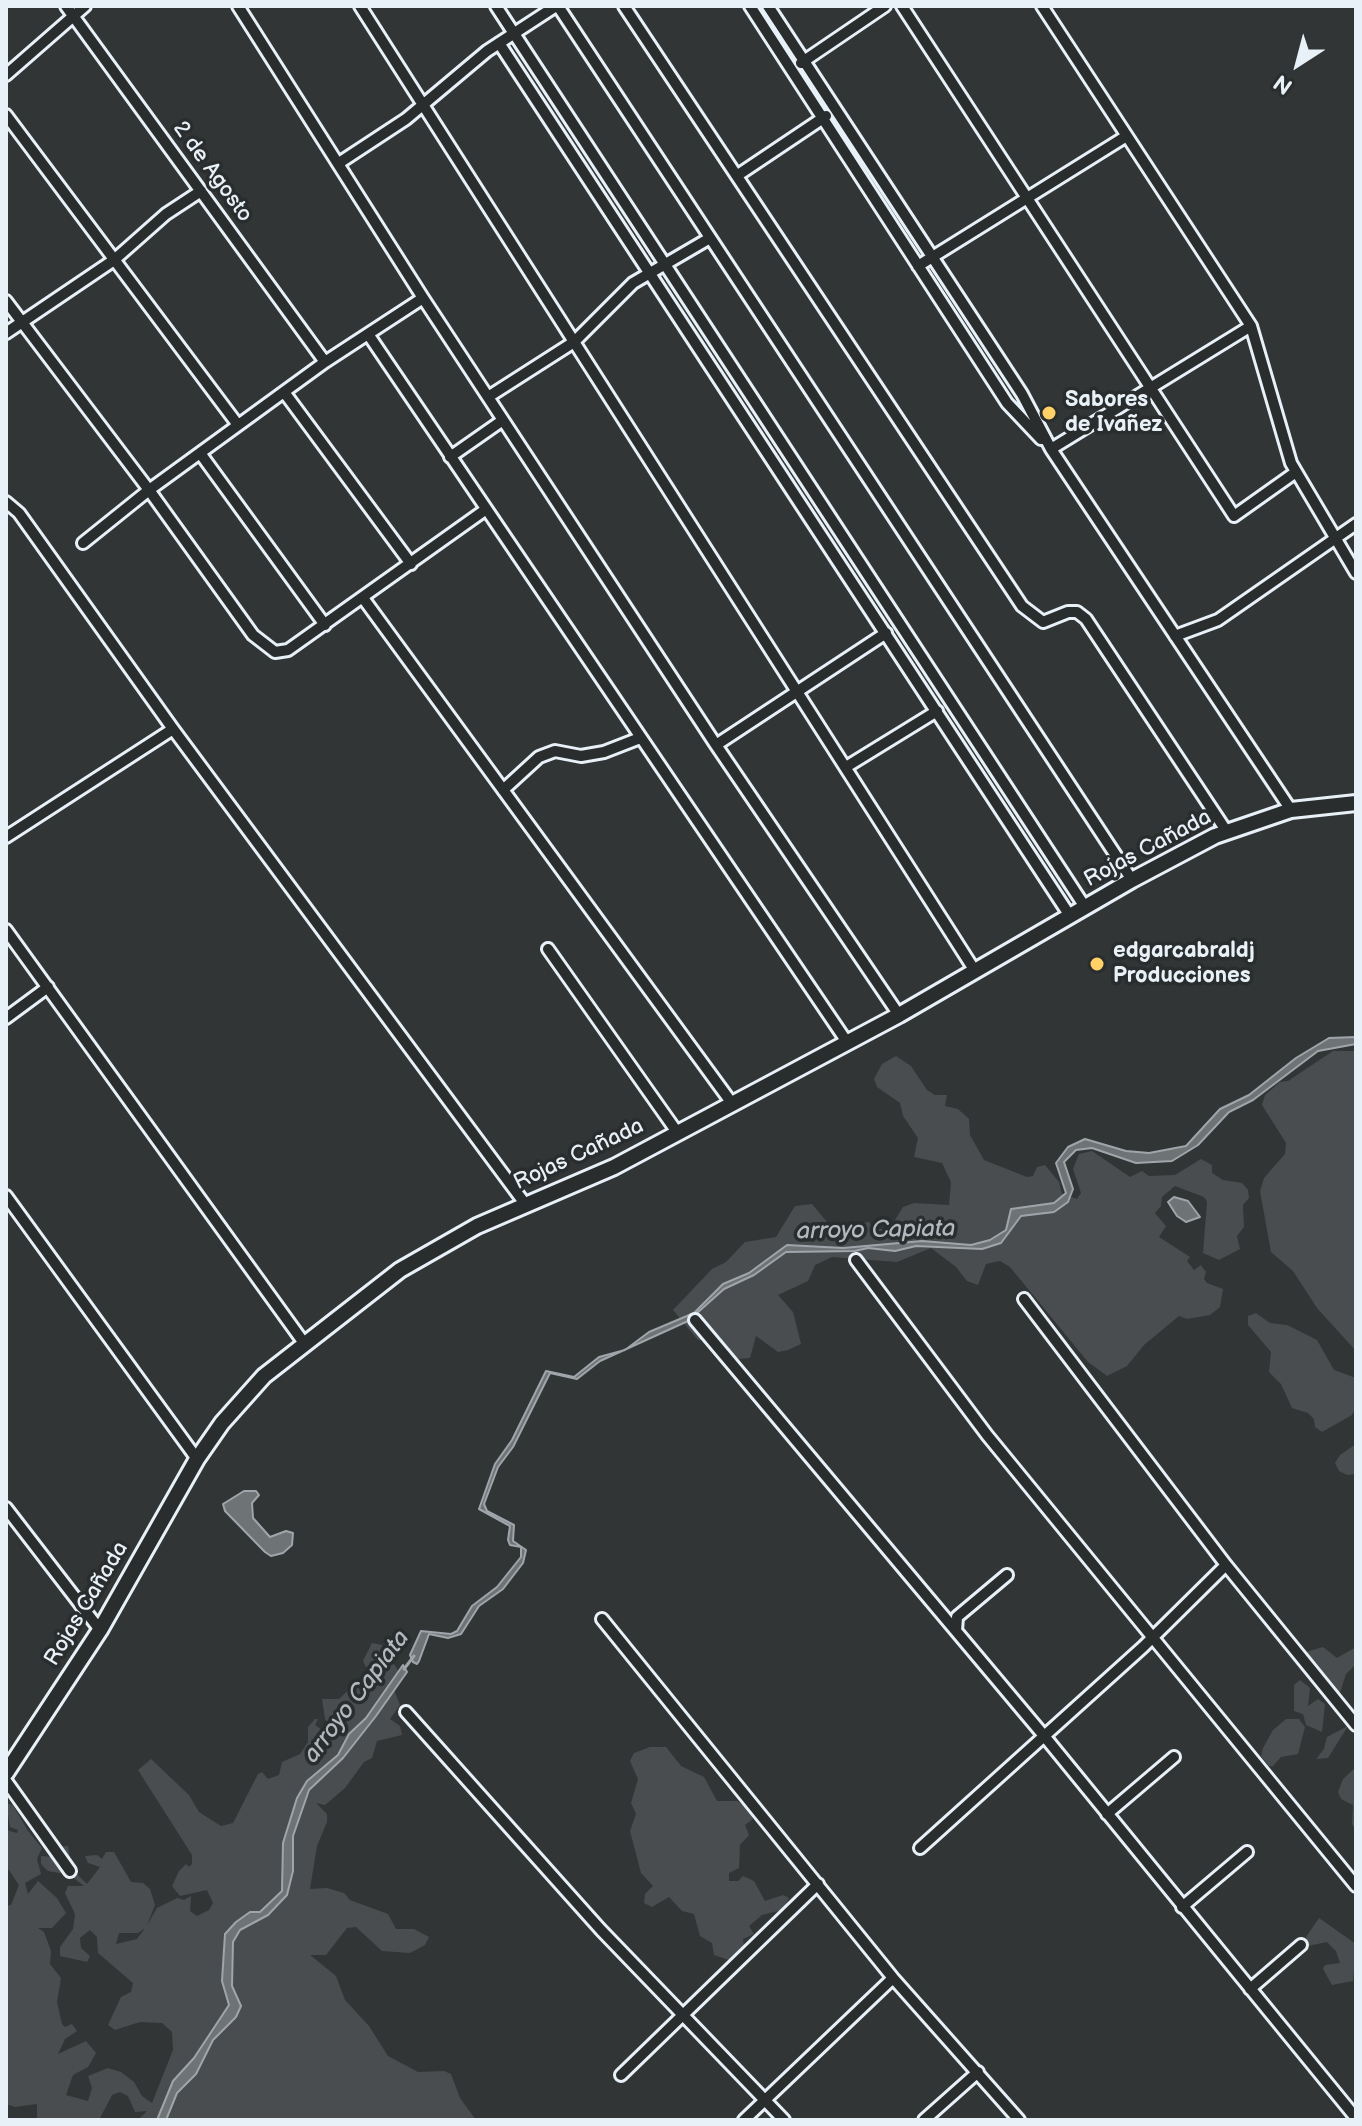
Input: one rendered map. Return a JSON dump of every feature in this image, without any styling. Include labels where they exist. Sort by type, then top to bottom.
[{"type":"main road","name":"Rojas Cañada","points":[[6,1773],[100,1630],[197,1459],[240,1401],[304,1343],[400,1270],[477,1226],[614,1167],[899,1015],[1132,880],[1227,832],[1291,810],[1356,803]]},
{"type":"street","points":[[6,75],[69,10],[85,6]]},
{"type":"street","points":[[238,6],[423,298],[716,745],[899,1015]]},
{"type":"street","points":[[360,6],[975,971]]},
{"type":"street","points":[[496,6],[1085,907]]},
{"type":"street","points":[[339,163],[423,104],[499,43],[557,6],[1132,880]]},
{"type":"street","points":[[624,6],[1022,606],[1043,622],[1068,612],[1077,612],[1086,619],[1227,832]]},
{"type":"street","points":[[750,6],[1007,403],[1051,449]]},
{"type":"street","points":[[768,6],[1022,394],[1051,449],[1291,810]]},
{"type":"street","points":[[791,69],[885,6]]},
{"type":"street","points":[[902,6],[1234,516],[1296,472]]},
{"type":"street","points":[[1042,6],[1251,326],[1282,440],[1296,472],[1356,573]]},
{"type":"street","name":"2 de Agosto","points":[[69,10],[325,362]]},
{"type":"street","points":[[499,43],[1070,916]]},
{"type":"street","points":[[738,175],[836,110]]},
{"type":"street","points":[[6,115],[238,425]]},
{"type":"street","points":[[918,266],[1125,137]]},
{"type":"street","points":[[6,333],[114,260],[166,214],[201,191]]},
{"type":"street","points":[[488,397],[574,342],[633,283],[710,238]]},
{"type":"street","points":[[83,543],[149,490],[325,362],[423,298]]},
{"type":"street","points":[[6,301],[149,490],[253,635],[275,652],[288,650],[325,625],[485,510]]},
{"type":"street","points":[[1051,449],[1251,326]]},
{"type":"street","points":[[368,334],[847,1042]]},
{"type":"street","points":[[284,392],[411,564]]},
{"type":"street","points":[[450,457],[503,420]]},
{"type":"street","points":[[200,453],[325,625]]},
{"type":"street","points":[[6,502],[19,513],[173,729],[526,1205]]},
{"type":"street","points":[[1175,636],[1218,620],[1356,524]]},
{"type":"street","points":[[363,598],[731,1102]]},
{"type":"street","points":[[716,745],[886,633]]},
{"type":"street","points":[[846,767],[937,711]]},
{"type":"street","points":[[6,837],[173,729]]},
{"type":"street","points":[[503,790],[539,757],[555,751],[581,756],[604,752],[640,738]]},
{"type":"street","points":[[6,930],[304,1343]]},
{"type":"street","points":[[548,949],[677,1132]]},
{"type":"street","points":[[6,1018],[48,987]]},
{"type":"street","points":[[6,1196],[197,1459]]},
{"type":"street","points":[[856,1260],[987,1435],[1356,1886]]},
{"type":"street","points":[[1024,1299],[1226,1565],[1356,1725]]},
{"type":"street","points":[[695,1320],[1045,1737],[1356,2118]]},
{"type":"street","points":[[6,1508],[100,1630]]},
{"type":"street","points":[[920,1848],[1045,1737],[1226,1565]]},
{"type":"street","points":[[956,1631],[957,1617],[1007,1575]]},
{"type":"street","points":[[602,1619],[893,1978],[1019,2120]]},
{"type":"street","points":[[406,1712],[681,2014],[784,2120]]},
{"type":"street","points":[[1107,1814],[1174,1757]]},
{"type":"street","points":[[6,1781],[70,1871]]},
{"type":"street","points":[[1182,1907],[1247,1852]]},
{"type":"street","points":[[621,2075],[818,1884]]},
{"type":"street","points":[[1250,1989],[1301,1945]]},
{"type":"street","points":[[744,2120],[893,1978]]},
{"type":"street","points":[[924,2120],[978,2072]]},
{"type":"shaded area","points":[[1356,1037],[1356,1044],[1318,1051],[1253,1100],[1229,1112],[1198,1145],[1172,1161],[1136,1163],[1092,1148],[1076,1150],[1064,1162],[1073,1189],[1068,1202],[1054,1212],[1021,1216],[1001,1243],[982,1249],[916,1246],[895,1251],[868,1248],[786,1252],[754,1275],[724,1289],[688,1321],[626,1349],[649,1332],[694,1313],[723,1284],[749,1273],[787,1245],[843,1248],[922,1241],[971,1245],[990,1240],[1006,1230],[1011,1209],[1054,1203],[1066,1193],[1056,1163],[1068,1147],[1085,1139],[1126,1151],[1149,1153],[1186,1146],[1220,1109],[1249,1095],[1296,1058],[1329,1038]]},
{"type":"shaded area","points":[[1333,1051],[1356,1051],[1356,1351],[1317,1308],[1293,1271],[1271,1252],[1260,1191],[1264,1178],[1285,1154],[1286,1143],[1262,1105],[1265,1095],[1280,1082],[1288,1081]]},
{"type":"shaded area","points":[[896,1056],[911,1066],[927,1090],[935,1095],[947,1095],[945,1106],[958,1109],[969,1119],[970,1135],[984,1160],[1027,1177],[1033,1176],[1037,1167],[1045,1165],[1059,1182],[1062,1194],[1077,1199],[1081,1193],[1073,1169],[1079,1154],[1092,1151],[1130,1177],[1142,1171],[1149,1176],[1175,1175],[1201,1159],[1212,1165],[1212,1173],[1223,1180],[1242,1183],[1248,1190],[1249,1198],[1243,1205],[1244,1227],[1237,1236],[1240,1249],[1219,1260],[1203,1253],[1207,1202],[1204,1197],[1175,1186],[1162,1197],[1161,1206],[1155,1213],[1166,1226],[1159,1237],[1190,1257],[1187,1261],[1194,1270],[1201,1265],[1206,1272],[1204,1279],[1207,1283],[1223,1289],[1220,1307],[1210,1315],[1187,1319],[1179,1316],[1144,1345],[1127,1366],[1107,1376],[1088,1362],[1010,1267],[1000,1261],[986,1264],[978,1285],[967,1281],[956,1267],[931,1248],[897,1262],[832,1257],[815,1265],[808,1281],[778,1295],[793,1312],[801,1344],[788,1350],[778,1352],[756,1336],[750,1358],[726,1360],[709,1341],[698,1340],[673,1310],[712,1269],[726,1262],[745,1242],[776,1237],[795,1206],[812,1204],[827,1222],[828,1233],[843,1236],[863,1223],[869,1222],[875,1229],[884,1229],[894,1222],[903,1207],[914,1203],[949,1205],[951,1182],[942,1163],[914,1157],[918,1138],[903,1116],[900,1103],[877,1087],[874,1079],[882,1064]]},
{"type":"shaded area","points":[[1174,1197],[1188,1201],[1200,1217],[1186,1222],[1177,1216],[1168,1202]]},
{"type":"shaded area","points":[[1256,1313],[1270,1323],[1287,1325],[1317,1340],[1334,1370],[1356,1378],[1356,1407],[1352,1415],[1322,1432],[1315,1427],[1314,1419],[1308,1413],[1292,1408],[1281,1384],[1269,1372],[1271,1352],[1248,1325],[1248,1316]]},
{"type":"shaded area","points":[[623,1351],[600,1361],[577,1379],[550,1373],[513,1447],[498,1467],[484,1504],[487,1511],[514,1525],[513,1541],[526,1550],[523,1563],[503,1589],[479,1606],[461,1634],[448,1638],[429,1634],[419,1661],[417,1664],[413,1662],[410,1655],[421,1631],[451,1634],[457,1631],[472,1606],[497,1587],[521,1557],[521,1547],[510,1545],[508,1540],[510,1526],[479,1509],[495,1464],[512,1440],[546,1371],[574,1377],[599,1357]]},
{"type":"shaded area","points":[[1356,1444],[1356,1474],[1347,1475],[1339,1471],[1335,1463],[1340,1455]]},
{"type":"shaded area","points":[[244,1491],[256,1491],[259,1495],[252,1503],[253,1518],[270,1537],[286,1531],[293,1533],[292,1545],[283,1553],[271,1556],[265,1552],[225,1511],[223,1504]]},
{"type":"shaded area","points":[[372,1643],[382,1645],[399,1672],[391,1682],[400,1705],[390,1719],[400,1726],[402,1735],[377,1741],[372,1758],[364,1762],[345,1788],[325,1805],[316,1803],[327,1814],[327,1822],[317,1846],[310,1889],[327,1888],[344,1893],[350,1900],[388,1914],[396,1929],[414,1929],[429,1937],[425,1945],[410,1953],[382,1951],[356,1927],[347,1928],[326,1955],[310,1955],[336,1976],[345,2000],[369,2026],[388,2056],[418,2072],[444,2071],[451,2074],[460,2098],[476,2120],[138,2120],[147,2111],[135,2112],[128,2096],[120,2092],[112,2095],[99,2120],[37,2120],[37,2104],[15,2107],[6,2104],[6,1906],[11,1905],[19,1885],[6,1866],[6,1830],[17,1833],[18,1830],[10,1827],[6,1803],[13,1805],[42,1848],[37,1859],[41,1874],[25,1883],[28,1894],[38,1881],[57,1898],[66,1913],[52,1928],[38,1928],[44,1932],[51,1951],[50,1964],[61,1978],[57,2002],[62,2024],[65,2027],[72,2024],[77,2031],[65,2039],[58,2054],[86,2041],[96,2053],[88,2067],[73,2075],[66,2095],[88,2101],[92,2088],[88,2076],[108,2068],[121,2072],[134,2082],[142,2096],[152,2103],[173,2050],[172,2032],[162,2023],[140,2022],[115,2030],[108,2025],[121,1997],[131,1992],[133,1983],[98,1953],[97,1937],[90,1930],[80,1938],[81,1948],[90,1956],[87,1962],[60,1956],[60,1947],[73,1929],[75,1914],[65,1893],[68,1886],[84,1886],[70,1875],[48,1871],[41,1864],[41,1856],[54,1857],[58,1847],[68,1846],[72,1869],[87,1884],[100,1867],[88,1863],[85,1856],[97,1855],[102,1859],[106,1852],[114,1852],[131,1882],[143,1883],[150,1889],[155,1905],[147,1925],[157,1908],[177,1898],[184,1900],[191,1896],[190,1911],[197,1916],[209,1910],[213,1903],[207,1890],[180,1896],[172,1886],[179,1871],[186,1864],[189,1867],[192,1864],[192,1855],[138,1770],[151,1759],[189,1795],[199,1812],[221,1826],[233,1823],[258,1774],[262,1772],[268,1779],[279,1775],[282,1762],[300,1754],[308,1742],[308,1727],[315,1719],[318,1719],[315,1725],[328,1734],[331,1728],[325,1719],[322,1699],[339,1699],[360,1679],[376,1676],[377,1672],[368,1671],[363,1661]],"holes":[[[145,1928],[137,1939],[116,1944],[119,1933],[138,1933]]]},
{"type":"shaded area","points":[[1323,1647],[1337,1658],[1356,1647],[1356,1664],[1346,1674],[1338,1699],[1304,1656],[1306,1652]]},
{"type":"shaded area","points":[[403,1665],[407,1672],[376,1716],[343,1758],[309,1790],[293,1836],[293,1871],[287,1895],[268,1915],[240,1930],[233,1942],[232,1986],[241,2006],[236,2017],[213,2040],[196,2074],[177,2093],[166,2120],[157,2120],[173,2081],[194,2058],[229,2005],[222,1981],[225,1934],[250,1912],[260,1912],[282,1891],[283,1843],[297,1798],[307,1781],[338,1755],[349,1734],[366,1718]]},
{"type":"shaded area","points":[[1300,1680],[1310,1688],[1308,1706],[1318,1699],[1325,1704],[1322,1732],[1306,1725],[1303,1714],[1294,1711],[1294,1685]]},
{"type":"shaded area","points":[[1286,1719],[1299,1719],[1305,1727],[1298,1754],[1281,1757],[1269,1766],[1261,1756],[1263,1748],[1273,1730]]},
{"type":"shaded area","points":[[1348,1726],[1328,1758],[1316,1759],[1324,1749],[1327,1737]]},
{"type":"shaded area","points":[[650,1747],[666,1747],[681,1766],[704,1777],[717,1801],[737,1801],[748,1809],[753,1819],[745,1825],[749,1835],[740,1845],[739,1868],[729,1873],[729,1881],[738,1881],[743,1876],[754,1881],[765,1901],[783,1895],[789,1898],[782,1910],[762,1915],[749,1926],[754,1934],[743,1939],[745,1953],[733,1955],[732,1961],[714,1955],[712,1943],[700,1936],[694,1914],[682,1911],[669,1897],[652,1907],[644,1903],[645,1894],[653,1886],[641,1873],[630,1831],[636,1814],[631,1803],[638,1779],[630,1761],[634,1753]]},
{"type":"shaded area","points":[[1356,1767],[1356,1831],[1352,1824],[1353,1805],[1341,1799],[1338,1792],[1343,1779]]},
{"type":"shaded area","points":[[1319,1918],[1356,1944],[1353,1981],[1332,1985],[1323,1969],[1325,1965],[1340,1963],[1336,1951],[1327,1942],[1308,1946],[1306,1937]]},
{"type":"waterway","name":"arroyo Capiata","points":[[404,1669],[414,1656]]},
{"type":"place","name":"Sabores de Ivañez","points":[[1049,413]]},
{"type":"place","name":"edgarcabraldj Producciones","points":[[1097,964]]}]
